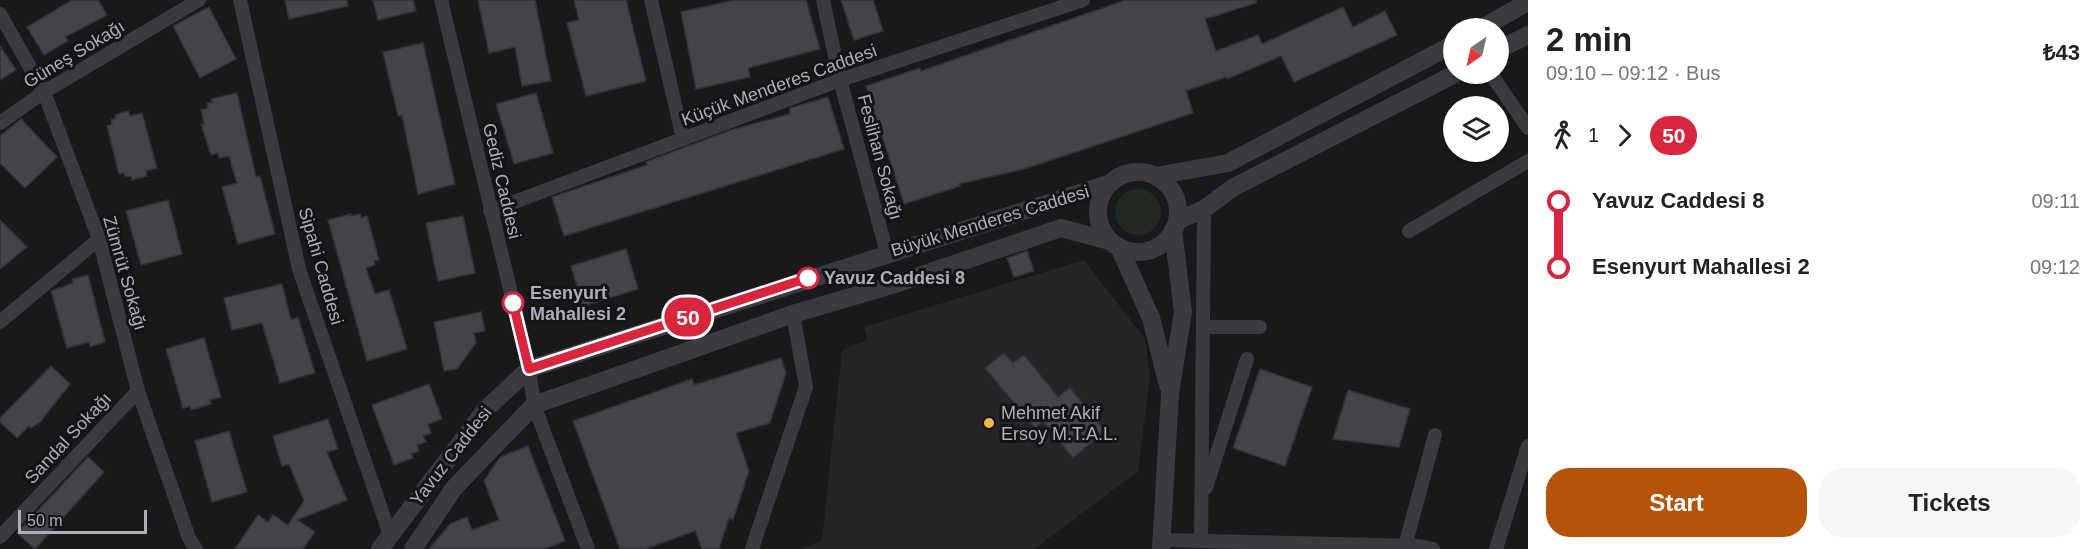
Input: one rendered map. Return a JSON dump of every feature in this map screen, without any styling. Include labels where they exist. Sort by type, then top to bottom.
[{"type":"street","name":"Güneş Sokağı","points":[[0,123],[44,92],[199,0]]},
{"type":"street","name":"Sipahi Caddesi","points":[[240,0],[299,269],[385,542]]},
{"type":"street","name":"Gediz Caddesi","points":[[441,0],[529,369],[534,405],[588,549]]},
{"type":"street","points":[[651,0],[683,138]]},
{"type":"street","name":"Feslihan Sokağı","points":[[823,0],[840,80],[887,253]]},
{"type":"street","name":"Küçük Menderes Caddesi","points":[[490,211],[840,80],[1083,0]]},
{"type":"street","points":[[1493,18],[1505,7],[1528,2]]},
{"type":"street","name":"Zümrüt Sokağı","points":[[0,14],[44,92],[99,239],[138,390],[189,545]]},
{"type":"street","points":[[1509,44],[1528,35]]},
{"type":"street","points":[[1170,393],[1151,318],[1114,244],[1099,223],[1097,213],[1102,193],[1108,184],[1116,177],[1136,171],[1156,176],[1228,163],[1443,50]]},
{"type":"street","points":[[1114,244],[1139,252],[1159,246],[1175,226],[1234,187],[1443,80]]},
{"type":"street","points":[[1498,84],[1528,128]]},
{"type":"street","points":[[1409,231],[1528,161]]},
{"type":"street","points":[[1156,176],[1172,190],[1176,200],[1175,226],[1183,312],[1170,393],[1161,545],[1202,541],[1405,546],[1433,549]]},
{"type":"street","name":"Büyük Menderes Caddesi","points":[[529,369],[1108,184]]},
{"type":"street","points":[[1202,541],[1203,209]]},
{"type":"street","name":"Büyük Menderes Caddesi","points":[[534,405],[793,314],[898,283],[1061,228],[1114,244]]},
{"type":"street","points":[[0,322],[99,239]]},
{"type":"street","points":[[752,549],[806,387],[793,314]]},
{"type":"street","points":[[1203,327],[1260,327]]},
{"type":"street","points":[[1202,502],[1247,359]]},
{"type":"street","name":"Yavuz Caddesi","points":[[385,542],[486,409],[529,369]]},
{"type":"street","name":"Sandal Sokağı","points":[[0,537],[138,390]]},
{"type":"street","name":"Yavuz Caddesi","points":[[413,549],[454,488],[534,405]]},
{"type":"street","points":[[1405,546],[1435,435]]},
{"type":"street","points":[[1496,549],[1528,446]]},
{"type":"shaded area","points":[[1138,189],[1154,196],[1161,212],[1154,228],[1138,235],[1122,228],[1115,212],[1122,196]]},
{"type":"shaded area","name":"Mehmet Akif Ersoy M.T.A.L.","points":[[1084,260],[1145,339],[1150,376],[1138,471],[1034,549],[801,549],[822,540],[842,350],[867,340],[864,327]]},
{"type":"building","points":[[72,0],[98,0],[107,15],[65,37],[68,41],[44,55],[27,27]]},
{"type":"building","points":[[285,0],[347,0],[348,6],[289,19]]},
{"type":"building","points":[[373,0],[413,0],[416,11],[378,20]]},
{"type":"building","points":[[478,0],[535,0],[551,81],[522,86],[515,47],[489,53]]},
{"type":"building","points":[[574,0],[626,0],[646,81],[586,96],[567,23],[579,20]]},
{"type":"building","points":[[734,0],[806,0],[820,49],[748,68],[750,77],[696,89],[681,12]]},
{"type":"building","points":[[841,0],[873,0],[883,31],[854,40]]},
{"type":"building","points":[[1126,0],[1256,0],[1256,3],[1205,19],[1216,51],[1258,35],[1262,44],[1343,7],[1353,27],[1385,11],[1397,35],[1294,82],[1281,56],[1227,79],[1226,77],[1186,91],[1193,113],[1024,169],[959,184],[960,186],[904,204],[866,86],[920,68],[921,71]]},
{"type":"building","points":[[209,7],[236,59],[200,78],[173,26]]},
{"type":"building","points":[[423,43],[455,184],[418,194],[402,115],[398,116],[383,52]]},
{"type":"building","points":[[0,46],[16,70],[0,80]]},
{"type":"building","points":[[237,93],[256,177],[260,176],[275,234],[238,244],[222,187],[237,183],[229,156],[219,158],[218,153],[211,155],[201,124],[204,124],[201,110],[208,108],[207,103],[213,102],[211,99]]},
{"type":"building","points":[[536,93],[553,153],[514,164],[496,104]]},
{"type":"building","points":[[828,97],[844,149],[564,236],[552,197],[647,165],[646,162],[731,130],[790,114],[790,108]]},
{"type":"building","points":[[128,111],[130,116],[142,113],[157,168],[146,171],[147,176],[132,180],[131,176],[125,177],[124,173],[119,174],[107,126],[112,124],[111,120],[116,118],[115,115]]},
{"type":"building","points":[[21,119],[57,157],[25,188],[0,163],[0,136]]},
{"type":"building","points":[[168,200],[182,254],[141,265],[126,211]]},
{"type":"building","points":[[351,214],[351,216],[360,214],[361,218],[367,216],[379,260],[374,261],[375,265],[366,268],[375,294],[389,290],[407,349],[367,361],[328,220]]},
{"type":"building","points":[[463,216],[475,273],[438,281],[426,223]]},
{"type":"building","points":[[0,220],[27,247],[0,269]]},
{"type":"building","points":[[626,249],[638,289],[583,306],[571,266]]},
{"type":"building","points":[[1027,251],[1034,271],[1014,277],[1007,258]]},
{"type":"building","points":[[88,275],[105,342],[90,347],[89,342],[67,348],[51,291],[73,283],[72,279]]},
{"type":"building","points":[[282,284],[291,320],[298,317],[315,373],[280,383],[262,323],[232,330],[224,298]]},
{"type":"building","points":[[481,312],[485,331],[474,333],[476,343],[457,369],[444,371],[434,322]]},
{"type":"building","points":[[204,338],[221,397],[210,400],[211,404],[191,410],[190,406],[183,408],[166,349]]},
{"type":"building","points":[[1004,353],[1013,363],[1024,355],[1058,397],[1070,388],[1105,431],[1073,458],[1043,421],[1035,428],[985,368]]},
{"type":"building","points":[[781,358],[786,373],[770,423],[736,433],[749,471],[733,520],[729,518],[719,549],[702,549],[695,531],[645,549],[620,549],[573,421],[692,379],[694,385]]},
{"type":"building","points":[[51,366],[70,384],[41,421],[31,428],[29,426],[17,438],[0,422],[0,418]]},
{"type":"building","points":[[1260,369],[1312,387],[1285,466],[1233,448]]},
{"type":"building","points":[[429,384],[442,419],[428,424],[431,433],[423,436],[426,442],[417,445],[419,451],[411,454],[413,458],[394,465],[372,405]]},
{"type":"building","points":[[1348,390],[1410,409],[1399,447],[1333,439]]},
{"type":"building","points":[[328,419],[338,449],[327,452],[347,500],[297,520],[315,532],[303,549],[235,549],[258,515],[268,522],[273,515],[288,525],[304,501],[289,464],[282,466],[273,436]]},
{"type":"building","points":[[229,431],[247,492],[212,502],[195,441]]},
{"type":"building","points":[[528,446],[565,541],[544,549],[429,549],[450,524],[467,517],[472,530],[499,520],[484,481],[500,457]]},
{"type":"building","points":[[88,457],[104,472],[35,549],[17,533]]},
{"type":"bus line","name":"50","points":[[513,303],[529,369],[808,278]]},
{"type":"place","name":"Yavuz Caddesi 8","points":[[808,278]]},
{"type":"place","name":"Esenyurt Mahallesi 2","points":[[513,303]]},
{"type":"place","name":"Mehmet Akif Ersoy M.T.A.L.","points":[[989,423]]}]
